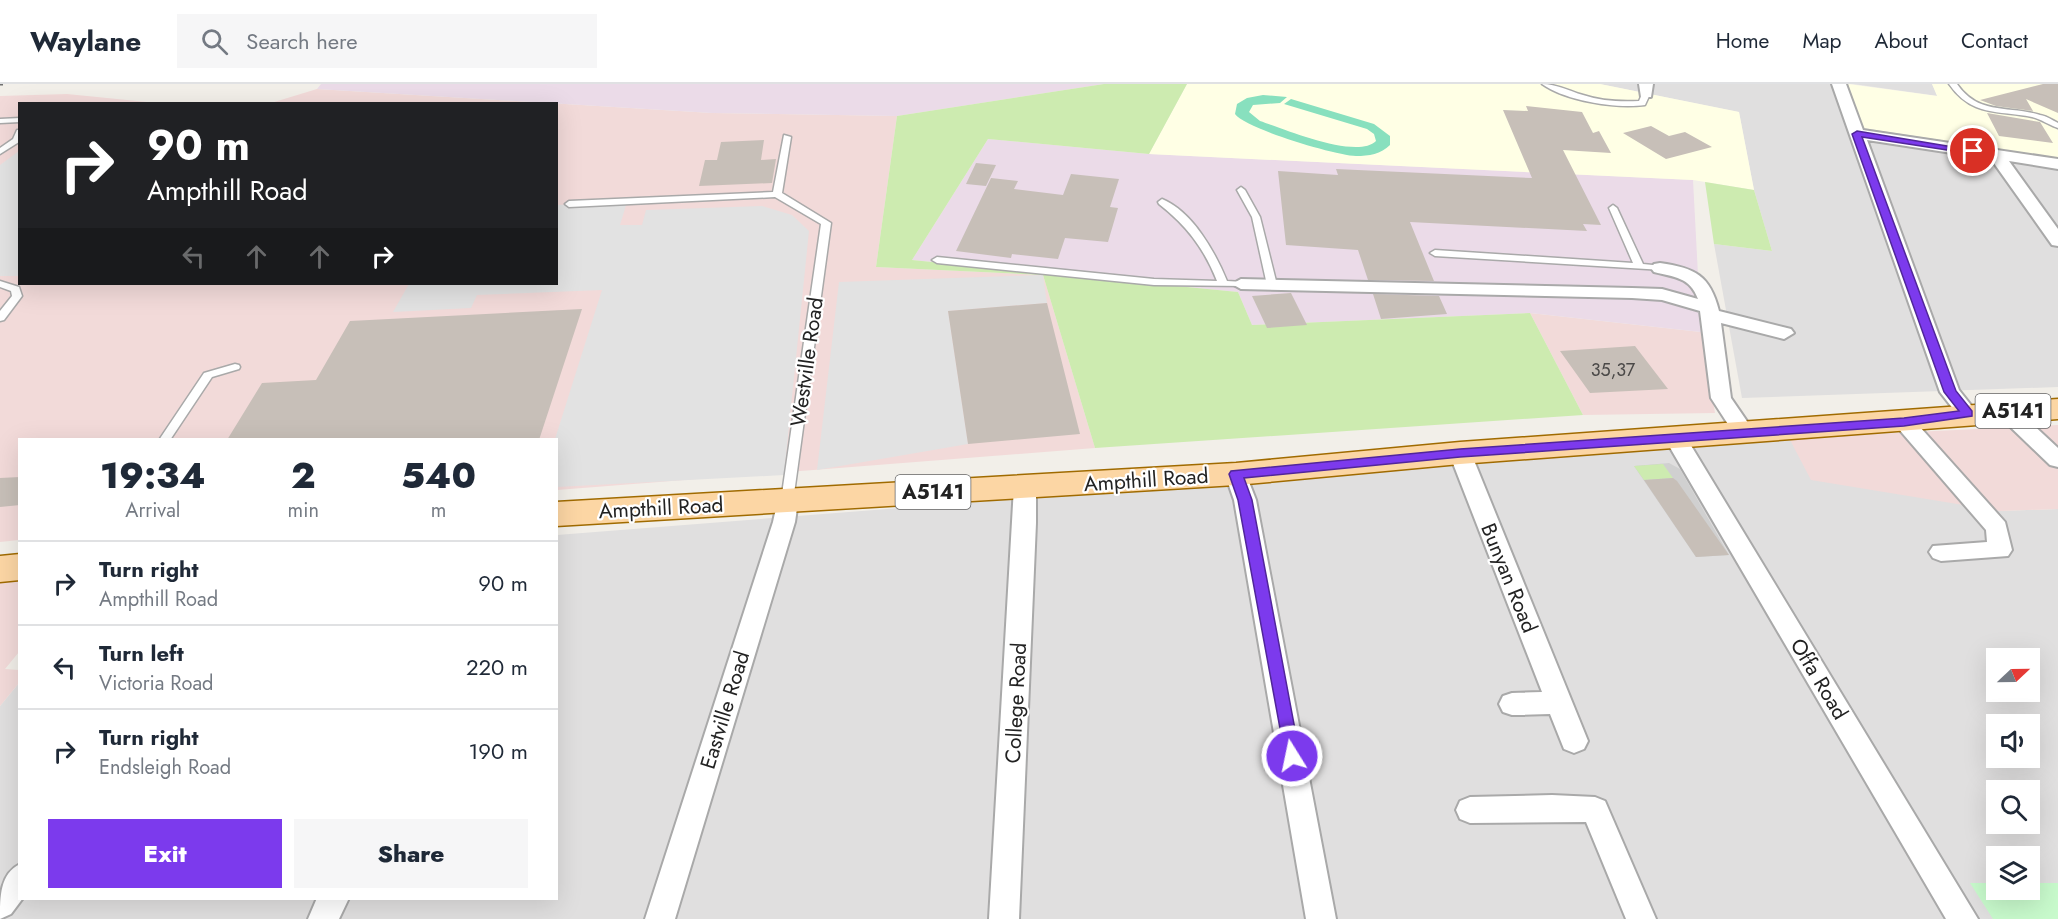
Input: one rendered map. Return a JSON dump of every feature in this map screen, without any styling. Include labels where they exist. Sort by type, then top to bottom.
[{"type":"main road","name":"Ampthill Road","points":[[558,514],[1236,474],[1460,453],[1904,422],[1968,414],[2058,408]]},
{"type":"main road","points":[[0,569],[18,567]]},
{"type":"street","points":[[1839,84],[1950,392],[1968,414]]},
{"type":"street","points":[[1857,134],[2058,164]]},
{"type":"street","points":[[1996,155],[2058,241]]},
{"type":"street","points":[[1660,268],[1691,277],[1702,287],[1709,311],[1715,376],[1721,401],[1744,433]]},
{"type":"street","points":[[1232,284],[1632,292],[1662,296],[1784,333]]},
{"type":"street","points":[[2006,411],[2058,460]]},
{"type":"street","points":[[1904,422],[1997,528],[2000,550],[1941,552]]},
{"type":"street","name":"Offa Road","points":[[1676,439],[1963,919]]},
{"type":"street","name":"Bunyan Road","points":[[1460,453],[1574,741]]},
{"type":"street","points":[[1236,474],[1245,500],[1321,919]]},
{"type":"street","name":"College Road","points":[[1004,919],[1025,487]]},
{"type":"street","name":"Eastville Road","points":[[660,919],[784,522],[787,501]]},
{"type":"street","points":[[1512,704],[1558,703]]},
{"type":"street","points":[[1470,810],[1552,808],[1595,810],[1641,919]]},
{"type":"street","points":[[0,904],[18,881]]},
{"type":"street","points":[[323,919],[333,900]]},
{"type":"lane","points":[[1546,84],[1585,100],[1614,105],[1642,103],[1646,89]]},
{"type":"lane","points":[[1953,84],[1960,98],[1989,110],[2037,116],[2058,126]]},
{"type":"lane","points":[[0,120],[18,120]]},
{"type":"lane","points":[[0,152],[18,136]]},
{"type":"lane","points":[[569,204],[777,194],[787,136]]},
{"type":"lane","points":[[1241,190],[1256,217],[1272,285]]},
{"type":"lane","name":"Westville Road","points":[[777,194],[826,223],[787,501]]},
{"type":"lane","points":[[1162,202],[1188,221],[1232,284]]},
{"type":"lane","points":[[1613,208],[1640,266]]},
{"type":"lane","points":[[1436,253],[1660,268]]},
{"type":"lane","points":[[937,260],[1154,282],[1232,284]]},
{"type":"lane","points":[[0,284],[16,289],[17,297],[0,318]]},
{"type":"lane","points":[[165,438],[208,375],[235,367]]},
{"type":"shaded area","points":[[321,84],[1104,84],[897,116],[712,113],[317,89]]},
{"type":"shaded area","points":[[1187,84],[1600,84],[1739,112],[1754,190],[1693,180],[1149,154]]},
{"type":"shaded area","points":[[1600,84],[1848,84],[1864,128],[2058,158],[2058,387],[1742,398],[1714,244],[1772,251],[1754,190],[1739,112]]},
{"type":"shaded area","points":[[1848,84],[1937,96],[1932,84],[2058,84],[2058,158],[1863,128]]},
{"type":"shaded area","points":[[1853,84],[1932,84],[1938,96]]},
{"type":"shaded area","points":[[317,89],[531,102],[274,102]]},
{"type":"shaded area","points":[[67,94],[147,102],[18,102],[18,285],[558,285],[558,104],[712,113],[897,116],[876,267],[1043,275],[1095,448],[558,490],[558,438],[18,438],[18,540],[0,542],[0,96]]},
{"type":"shaded area","points":[[988,139],[1149,154],[1693,180],[1701,332],[1530,313],[1252,325],[1238,292],[912,260]]},
{"type":"shaded area","points":[[18,152],[18,276],[0,276],[0,165]]},
{"type":"shaded area","points":[[627,202],[620,225],[642,225],[646,210],[762,206],[792,215],[809,231],[784,475],[558,487],[558,438],[555,438],[602,290],[477,295],[471,308],[393,312],[408,285],[558,285],[558,205]]},
{"type":"shaded area","points":[[1043,275],[1047,303],[948,311],[968,444],[817,470],[839,282]]},
{"type":"shaded area","points":[[1530,313],[1701,332],[1715,413],[1583,415]]},
{"type":"shaded area","points":[[2058,425],[2058,509],[2000,511],[1811,480],[1789,438]]},
{"type":"shaded area","points":[[1789,438],[2000,511],[2058,509],[2058,919],[0,919],[0,706],[18,684],[18,900],[558,900],[558,535]]},
{"type":"shaded area","points":[[1669,463],[1680,469],[1729,555],[1696,557],[1634,466]]},
{"type":"shaded area","points":[[18,581],[18,653],[5,669],[18,670],[18,684],[0,706],[0,583]]},
{"type":"green space","points":[[1104,84],[1187,84],[1149,154],[988,139],[912,260],[1238,292],[1252,325],[1530,313],[1583,415],[1095,448],[1043,275],[876,267],[897,116]]},
{"type":"green space","points":[[1263,95],[1287,97],[1280,103],[1253,105],[1249,112],[1260,121],[1302,136],[1337,145],[1367,146],[1376,141],[1374,134],[1367,129],[1284,104],[1291,99],[1374,124],[1390,136],[1390,145],[1383,151],[1370,155],[1345,155],[1273,134],[1242,120],[1235,114],[1237,104],[1247,98]]},
{"type":"green space","points":[[1705,182],[1754,190],[1772,251],[1714,244]]},
{"type":"green space","points":[[1663,464],[1673,478],[1644,480],[1634,466]]},
{"type":"green space","points":[[1970,883],[1986,883],[1986,900],[2040,900],[2040,883],[2058,883],[2058,919],[1993,919]]},
{"type":"building","points":[[2043,84],[2058,84],[2058,113],[2026,99],[2033,111],[1996,106],[1980,100]]},
{"type":"building","points":[[1526,106],[1582,112],[1593,133],[1599,131],[1611,153],[1563,150],[1601,225],[1583,224],[1587,231],[1410,222],[1434,281],[1368,280],[1358,250],[1286,245],[1278,171],[1338,175],[1336,169],[1532,178],[1503,110],[1528,111]]},
{"type":"building","points":[[1987,113],[2040,122],[2053,143],[1999,136]]},
{"type":"building","points":[[1651,126],[1669,136],[1685,132],[1712,147],[1666,159],[1623,133]]},
{"type":"building","points":[[764,140],[761,160],[776,159],[772,183],[699,186],[705,160],[717,160],[721,142]]},
{"type":"building","points":[[976,163],[996,165],[986,186],[966,184]]},
{"type":"building","points":[[1071,174],[1119,179],[1110,207],[1118,208],[1108,242],[1065,238],[1058,259],[1012,254],[1011,258],[956,251],[991,178],[1018,181],[1014,189],[1063,195]]},
{"type":"building","points":[[1291,293],[1307,325],[1267,328],[1252,296]]},
{"type":"building","points":[[1373,294],[1439,296],[1447,314],[1381,319]]},
{"type":"building","points":[[1047,303],[1080,434],[968,444],[948,311]]},
{"type":"building","points":[[582,309],[540,438],[228,438],[262,383],[316,380],[350,321]]},
{"type":"building","points":[[1635,346],[1668,389],[1590,393],[1560,351]]},
{"type":"building","points":[[18,477],[18,505],[0,507],[0,478]]},
{"type":"building","points":[[1673,478],[1729,555],[1696,557],[1644,480]]},
{"type":"route","points":[[1292,756],[1245,500],[1236,474],[1460,453],[1904,422],[1968,414],[1950,392],[1857,134],[1973,151]]}]
